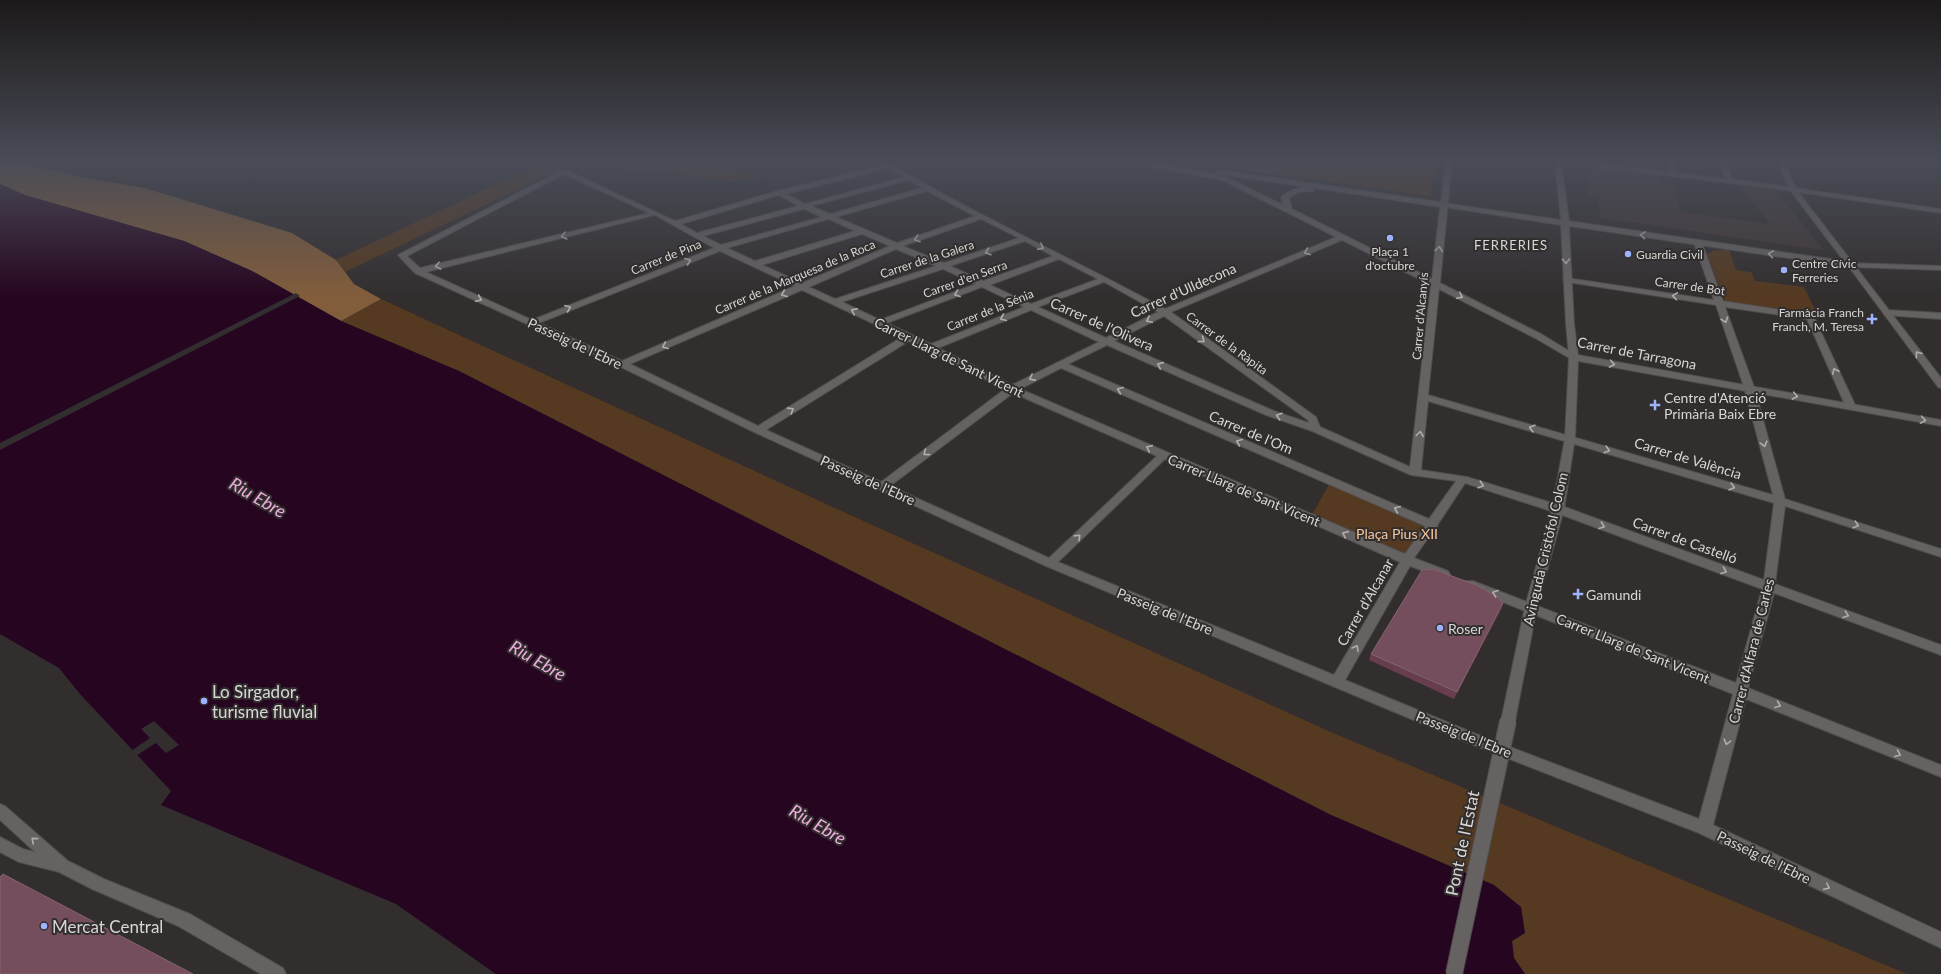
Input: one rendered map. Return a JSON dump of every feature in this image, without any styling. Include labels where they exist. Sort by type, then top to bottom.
[{"type":"street","name":"Carrer Llarg de Sant Vicent","points":[[402,255],[494,207]]},
{"type":"street","name":"Carrer Llarg de Sant Vicent","points":[[644,207],[720,248],[804,286],[1012,389],[1407,560],[1531,607],[1941,771]]},
{"type":"street","points":[[675,223],[729,207]]},
{"type":"street","points":[[696,235],[799,207]]},
{"type":"street","name":"Carrer de l'Olivera","points":[[807,207],[943,266],[1105,341],[1270,413],[1316,429],[1415,473]]},
{"type":"street","name":"Carrer de Pina","points":[[531,323],[720,248],[863,207]]},
{"type":"street","name":"Carrer de la Ràpita","points":[[962,207],[1105,279],[1165,312],[1312,419],[1316,429]]},
{"type":"street","name":"Carrer de Tarragona","points":[[1285,207],[1538,336],[1574,358],[1941,423]]},
{"type":"street","name":"Carrer d'Alcanyís","points":[[1415,473],[1425,397],[1444,207]]},
{"type":"street","points":[[1461,207],[1565,222],[1698,244],[1852,265],[1941,268]]},
{"type":"street","name":"Avinguda Cristòfol Colom","points":[[1508,721],[1531,607],[1558,509],[1570,438],[1574,358],[1567,280],[1563,207]]},
{"type":"street","points":[[1807,207],[1852,265],[1940,384]]},
{"type":"street","points":[[1916,207],[1941,211]]},
{"type":"street","points":[[418,271],[656,213]]},
{"type":"street","name":"Carrer de la Marquesa de la Roca","points":[[622,364],[896,246],[980,217]]},
{"type":"street","points":[[754,264],[863,231]]},
{"type":"street","name":"Carrer d'Ulldecona","points":[[882,486],[1012,389],[1058,364],[1165,312],[1343,237]]},
{"type":"street","name":"Carrer de la Galera","points":[[835,302],[1025,240]]},
{"type":"street","name":"Carrer d'Alfara de Carles","points":[[1698,244],[1749,388],[1780,501],[1769,587],[1704,828]]},
{"type":"street","name":"Passeig de l'Ebre","points":[[402,255],[418,271],[622,364],[758,430],[1050,563],[1471,738],[1704,828],[1941,940]]},
{"type":"street","name":"Carrer d'en Serra","points":[[879,323],[1059,256]]},
{"type":"street","name":"Carrer de la Sénia","points":[[930,348],[1030,307],[1105,279]]},
{"type":"street","name":"Carrer de Bot","points":[[1567,280],[1810,317],[1851,407]]},
{"type":"street","points":[[1887,313],[1941,316]]},
{"type":"street","points":[[758,430],[909,337]]},
{"type":"street","name":"Carrer de l'Om","points":[[1058,364],[1433,525]]},
{"type":"street","name":"Carrer de València","points":[[1425,397],[1570,438],[1780,501],[1941,553]]},
{"type":"street","points":[[1050,563],[1164,455]]},
{"type":"street","name":"Carrer de Castelló","points":[[1415,473],[1463,479],[1558,509],[1941,650]]},
{"type":"street","name":"Carrer d'Alcanar","points":[[1337,682],[1407,560],[1433,525],[1463,479]]},
{"type":"street","name":"Pont de l'Estat","points":[[1454,974],[1508,721]]},
{"type":"street","points":[[0,811],[62,866]]},
{"type":"street","points":[[0,844],[19,855],[62,866],[98,884],[184,920],[277,974]]},
{"type":"shaded area","points":[[68,207],[209,207],[292,233],[336,260],[354,284],[381,299],[341,321],[252,271],[184,241]]},
{"type":"shaded area","points":[[1599,207],[1680,207],[1681,212],[1770,224],[1757,207],[1789,207],[1824,250],[1601,218]]},
{"type":"green space","points":[[447,207],[480,207],[345,272],[336,260]]},
{"type":"green space","points":[[1715,250],[1729,250],[1736,270],[1751,272],[1755,281],[1804,287],[1818,316],[1725,301],[1707,254]]},
{"type":"green space","points":[[381,299],[848,514],[1333,733],[1907,974],[1525,974],[1514,958],[1512,941],[1525,933],[1494,885],[1331,815],[459,371],[341,321]]},
{"type":"green space","name":"Plaça Pius XII","points":[[1331,481],[1433,525],[1407,560],[1310,518]]},
{"type":"water","name":"Riu Ebre","points":[[0,207],[68,207],[184,241],[252,271],[341,321],[459,371],[1331,815],[1494,885],[1521,907],[1525,933],[1512,941],[1514,958],[1525,974],[496,974],[396,904],[161,805],[171,791],[80,694],[59,668],[0,634]]},
{"type":"pier","points":[[296,293],[300,296],[0,450],[0,443]]},
{"type":"pier","points":[[154,721],[179,745],[166,753],[156,743],[136,756],[131,751],[150,738],[141,729]]},
{"type":"building","name":"Roser","points":[[1433,569],[1476,585],[1498,597],[1503,603],[1457,692],[1371,654],[1422,570]]},
{"type":"building","name":"Mercat Central","points":[[3,874],[193,974],[0,974],[0,877]]},
{"type":"place","name":"Plaça 1 d'octubre","points":[[1390,238]]},
{"type":"place","name":"Guardia Civil","points":[[1628,254]]},
{"type":"place","name":"Centre Cívic Ferreries","points":[[1784,270]]},
{"type":"place","name":"Farmàcia Franch Franch, M. Teresa","points":[[1872,319]]},
{"type":"place","name":"Centre d'Atenció Primària Baix Ebre","points":[[1655,405]]},
{"type":"place","name":"Gamundi","points":[[1578,594]]},
{"type":"place","name":"Roser","points":[[1440,628]]},
{"type":"place","name":"Lo Sirgador, turisme fluvial","points":[[204,701]]},
{"type":"place","name":"Mercat Central","points":[[44,926]]},
{"type":"district","name":"FERRERIES","points":[[1511,245]]}]
